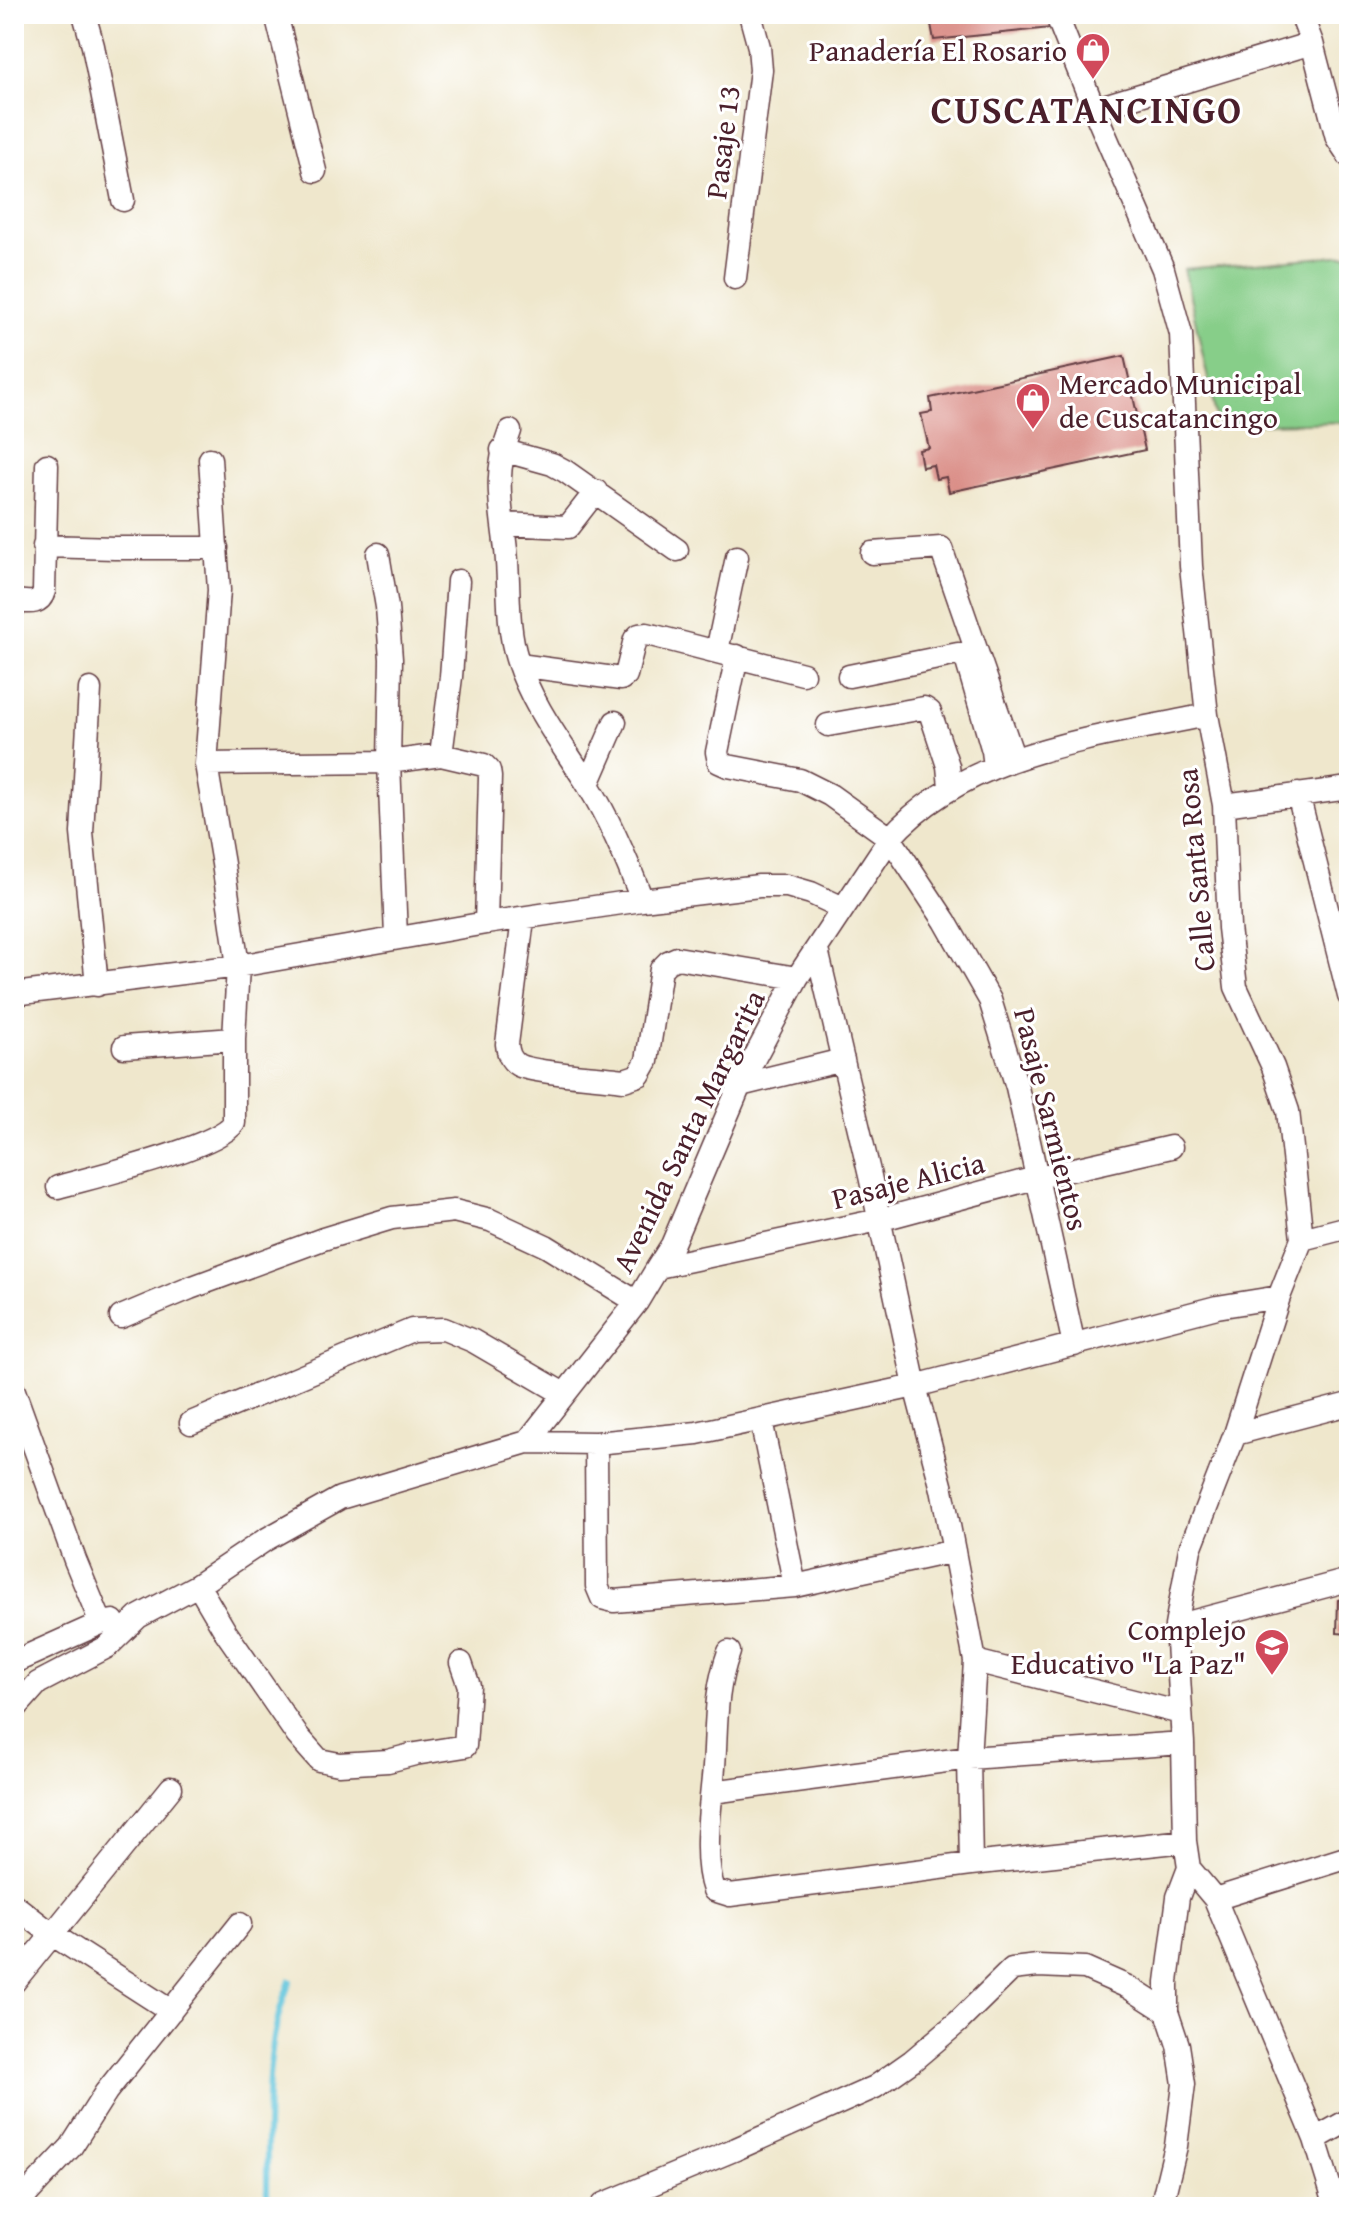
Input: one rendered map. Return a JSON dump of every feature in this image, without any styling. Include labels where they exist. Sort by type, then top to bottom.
[{"type":"street","points":[[84,14],[123,200]]},
{"type":"street","points":[[276,14],[315,171]]},
{"type":"street","name":"Pasaje 13","points":[[735,278],[761,70],[759,47],[750,14]]},
{"type":"street","name":"Calle Santa Rosa","points":[[1056,14],[1163,269],[1181,334],[1191,566],[1207,715],[1224,805],[1229,928],[1236,987],[1273,1067],[1288,1111],[1302,1239],[1279,1297],[1235,1434],[1190,1549],[1176,1626],[1185,1841],[1189,1868]]},
{"type":"street","points":[[1301,14],[1312,43],[1337,138],[1349,156]]},
{"type":"street","points":[[1094,109],[1312,43]]},
{"type":"street","points":[[642,900],[615,832],[588,784],[553,734],[519,665],[511,629],[498,483],[506,441],[596,491],[677,550]]},
{"type":"street","points":[[58,1187],[207,1142],[229,1131],[234,1123],[238,966],[206,764],[219,590],[210,459]]},
{"type":"street","points":[[14,601],[37,602],[44,591],[47,465]]},
{"type":"street","points":[[503,524],[568,527],[596,491]]},
{"type":"street","points":[[44,546],[217,548]]},
{"type":"street","points":[[872,553],[941,548],[1004,762]]},
{"type":"street","points":[[378,554],[387,607],[391,659],[389,762],[396,937]]},
{"type":"street","points":[[737,557],[717,752],[719,762],[800,780],[830,795],[890,838]]},
{"type":"street","points":[[441,755],[458,581]]},
{"type":"street","points":[[519,665],[621,679],[626,675],[635,639],[643,634],[803,674]]},
{"type":"street","points":[[849,676],[965,655],[993,751],[1004,762]]},
{"type":"street","points":[[90,689],[82,833],[97,985]]},
{"type":"street","points":[[828,725],[924,708],[928,710],[948,766],[950,787]]},
{"type":"street","name":"Avenida Santa Margarita","points":[[527,1442],[637,1302],[672,1245],[740,1085],[797,978],[890,838],[906,819],[950,787],[1004,762],[1207,715]]},
{"type":"street","points":[[588,784],[615,722]]},
{"type":"street","points":[[206,764],[389,762],[441,755],[484,765],[489,770],[486,923]]},
{"type":"street","points":[[1224,805],[1349,788]]},
{"type":"street","points":[[1298,794],[1349,996]]},
{"type":"street","name":"Pasaje Sarmientos","points":[[890,838],[945,921],[990,1000],[1017,1087],[1039,1177],[1074,1345]]},
{"type":"street","points":[[14,994],[238,966],[486,923],[759,886],[787,886],[843,908]]},
{"type":"street","points":[[523,919],[507,1044],[511,1059],[526,1068],[624,1080],[639,1075],[647,1061],[661,969],[672,959],[797,978]]},
{"type":"street","points":[[817,950],[915,1386],[942,1489],[975,1661],[969,1758],[971,1864]]},
{"type":"street","points":[[124,1047],[234,1039]]},
{"type":"street","points":[[740,1085],[843,1060]]},
{"type":"street","name":"Pasaje Alicia","points":[[658,1267],[879,1220],[1039,1177],[1171,1147]]},
{"type":"street","points":[[121,1317],[190,1288],[350,1230],[392,1218],[454,1211],[490,1220],[546,1246],[637,1302]]},
{"type":"street","points":[[1302,1239],[1349,1227]]},
{"type":"street","points":[[14,1710],[38,1683],[107,1647],[138,1617],[198,1585],[265,1540],[340,1498],[527,1442],[596,1443],[697,1433],[915,1386],[1217,1307],[1279,1297]]},
{"type":"street","points":[[191,1423],[412,1330],[444,1329],[473,1341],[564,1394]]},
{"type":"street","points":[[14,1391],[101,1623]]},
{"type":"street","points":[[1235,1434],[1349,1404]]},
{"type":"street","points":[[761,1420],[795,1586]]},
{"type":"street","points":[[596,1443],[597,1586],[602,1598],[614,1601],[795,1586],[954,1551]]},
{"type":"street","points":[[1176,1626],[1349,1580]]},
{"type":"street","points":[[198,1585],[225,1631],[297,1735],[319,1760],[339,1764],[388,1761],[465,1746],[469,1686],[461,1663]]},
{"type":"street","points":[[14,1662],[101,1623],[138,1617]]},
{"type":"street","points":[[729,1652],[717,1699],[709,1816],[710,1877],[714,1890],[730,1895],[1185,1841]]},
{"type":"street","points":[[975,1661],[1181,1713]]},
{"type":"street","points":[[712,1792],[969,1758],[1183,1743]]},
{"type":"street","points":[[14,1982],[171,1788]]},
{"type":"street","points":[[1215,1899],[1349,1857]]},
{"type":"street","points":[[1161,2207],[1176,2146],[1184,2084],[1178,2045],[1167,2012],[1167,1982],[1178,1897],[1189,1868],[1215,1899],[1315,2139],[1336,2207]]},
{"type":"street","points":[[14,1905],[53,1935],[171,2011]]},
{"type":"street","points":[[18,2207],[71,2147],[106,2092],[240,1924]]},
{"type":"street","points":[[601,2207],[875,2087],[947,2031],[1012,1969],[1038,1966],[1085,1968],[1128,1987],[1167,2012]]},
{"type":"street","points":[[1315,2139],[1349,2120]]},
{"type":"green space","points":[[1349,255],[1349,422],[1218,425],[1184,269]]},
{"type":"building","points":[[929,14],[1046,14],[1051,28],[934,40]]},
{"type":"building","name":"Mercado Municipal de Cuscatancingo","points":[[1124,356],[1145,450],[949,492],[946,477],[936,479],[933,465],[922,467],[919,450],[929,448],[921,414],[932,412],[930,398]]},
{"type":"building","points":[[1349,1597],[1349,1634],[1337,1633],[1338,1600]]},
{"type":"waterway","points":[[267,2207],[270,2063],[274,2035],[290,1981]]},
{"type":"place","name":"Panadería El Rosario","points":[[1093,81]]},
{"type":"place","name":"Mercado Municipal de Cuscatancingo","points":[[1033,431]]},
{"type":"place","name":"Complejo Educativo \"La Paz\"","points":[[1272,1677]]},
{"type":"district","name":"CUSCATANCINGO","points":[[1087,109]]}]
